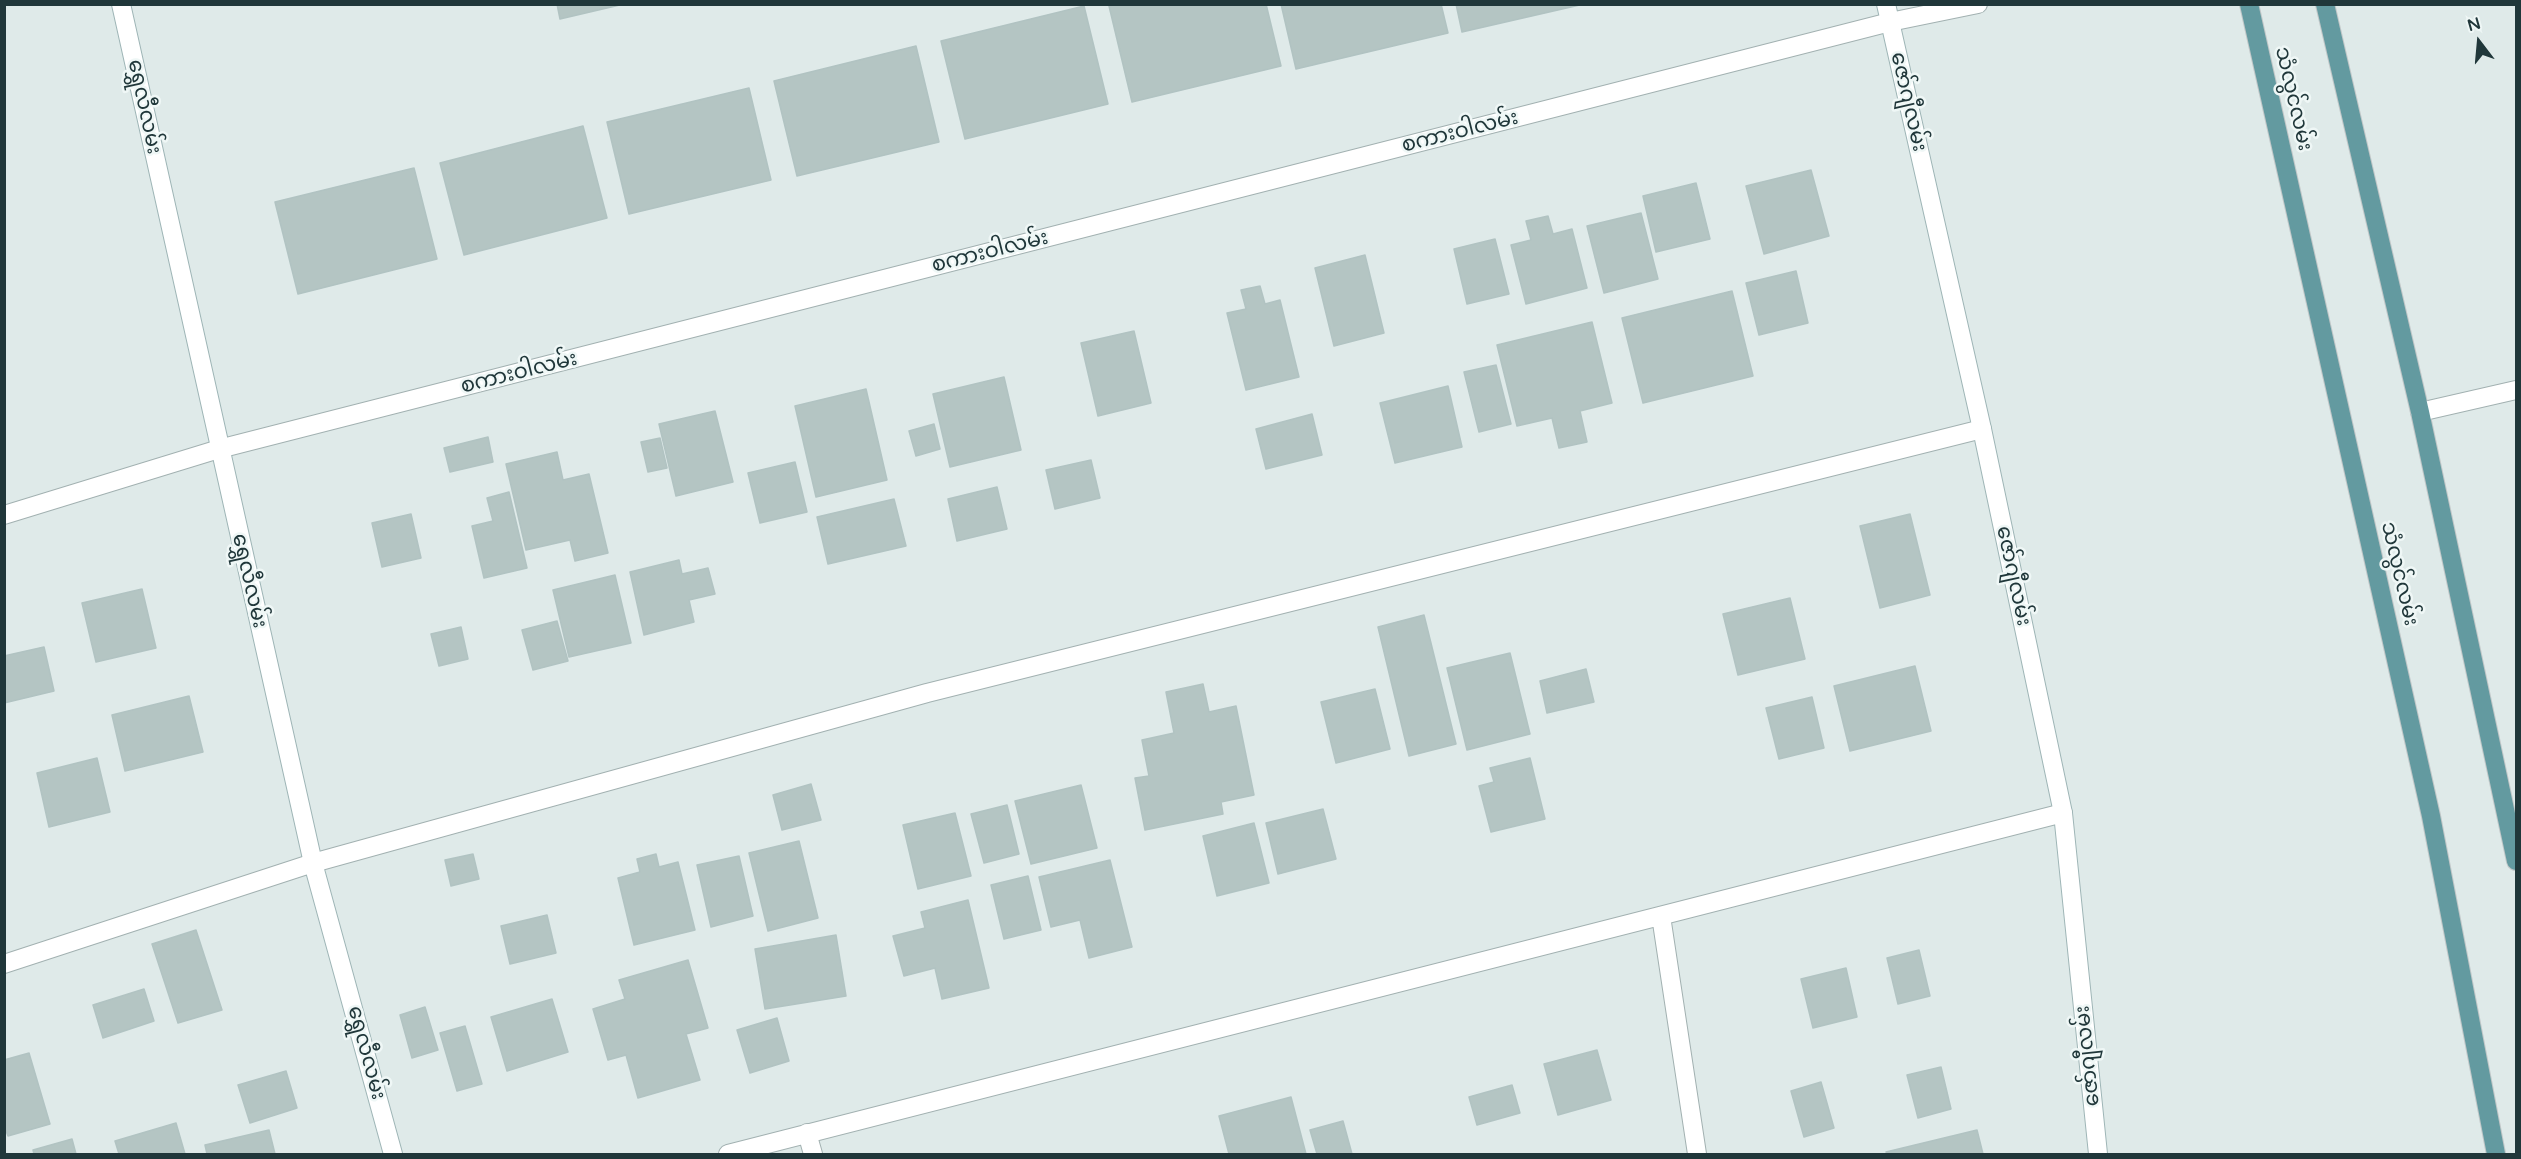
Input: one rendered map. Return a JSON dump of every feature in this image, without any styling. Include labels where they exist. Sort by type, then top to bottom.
[{"type":"main road","name":"သံလွင်လမ်း","points":[[2248,4],[2431,816],[2496,1155]]},
{"type":"main road","points":[[2325,4],[2420,412],[2517,861]]},
{"type":"street","name":"ရွှေလီလမ်း","points":[[121,4],[219,450],[314,862],[393,1155]]},
{"type":"street","name":"စကားဝါလမ်း","points":[[4,515],[219,450],[1888,13],[1978,4]]},
{"type":"street","name":"ဇော်ဂျီလမ်း","points":[[1888,13],[1982,429],[2063,813],[2098,1155]]},
{"type":"street","points":[[2420,412],[2517,390]]},
{"type":"street","points":[[4,964],[314,862],[927,693],[1982,429]]},
{"type":"street","points":[[728,1155],[2063,813]]},
{"type":"street","points":[[1661,916],[1697,1155]]},
{"type":"street","points":[[807,1133],[813,1155]]},
{"type":"building","points":[[557,4],[624,4],[560,19]]},
{"type":"building","points":[[1117,4],[1266,4],[1281,66],[1132,102],[1109,6]]},
{"type":"building","points":[[1281,4],[1441,4],[1448,33],[1296,69]]},
{"type":"building","points":[[1456,4],[1584,4],[1462,32]]},
{"type":"building","points":[[1084,6],[1108,104],[965,139],[941,41]]},
{"type":"building","points":[[916,46],[939,142],[797,176],[774,81]]},
{"type":"building","points":[[749,88],[771,180],[629,214],[607,122]]},
{"type":"building","points":[[583,126],[607,218],[464,255],[440,163]]},
{"type":"building","points":[[414,168],[437,259],[298,294],[275,202]]},
{"type":"building","points":[[1811,170],[1829,236],[1764,254],[1746,186]]},
{"type":"building","points":[[1696,183],[1710,239],[1656,252],[1643,196]]},
{"type":"building","points":[[1641,213],[1658,279],[1604,293],[1587,226]]},
{"type":"building","points":[[1548,216],[1553,234],[1572,229],[1587,288],[1526,304],[1511,245],[1531,240],[1526,221]]},
{"type":"building","points":[[1495,239],[1509,294],[1467,304],[1454,249]]},
{"type":"building","points":[[1365,255],[1384,333],[1334,346],[1315,268]]},
{"type":"building","points":[[1796,271],[1808,323],[1759,335],[1746,283]]},
{"type":"building","points":[[1260,286],[1265,304],[1280,300],[1299,377],[1246,390],[1227,313],[1246,309],[1241,290]]},
{"type":"building","points":[[1732,291],[1753,376],[1643,403],[1622,318]]},
{"type":"building","points":[[1592,322],[1612,403],[1580,411],[1587,442],[1559,448],[1552,418],[1517,426],[1497,345]]},
{"type":"building","points":[[1134,331],[1151,403],[1098,416],[1081,343]]},
{"type":"building","points":[[1496,365],[1511,424],[1479,432],[1464,372]]},
{"type":"building","points":[[1004,377],[1021,450],[950,467],[933,394]]},
{"type":"building","points":[[1448,386],[1462,447],[1395,463],[1380,403]]},
{"type":"building","points":[[866,389],[887,480],[816,497],[795,406]]},
{"type":"building","points":[[715,411],[733,482],[676,496],[659,424]]},
{"type":"building","points":[[1312,414],[1322,455],[1266,469],[1256,429]]},
{"type":"building","points":[[934,424],[940,449],[916,456],[909,431]]},
{"type":"building","points":[[488,437],[493,462],[450,472],[444,448]]},
{"type":"building","points":[[660,438],[667,468],[648,472],[641,442]]},
{"type":"building","points":[[557,452],[563,480],[589,474],[608,553],[575,561],[570,540],[526,550],[506,464]]},
{"type":"building","points":[[1091,460],[1100,498],[1055,509],[1046,470]]},
{"type":"building","points":[[795,462],[807,512],[760,523],[748,473]]},
{"type":"building","points":[[997,487],[1007,529],[957,541],[948,499]]},
{"type":"building","points":[[509,492],[527,568],[484,578],[472,526],[493,521],[487,498]]},
{"type":"building","points":[[894,499],[906,546],[828,564],[817,517]]},
{"type":"building","points":[[411,514],[421,558],[382,567],[372,523]]},
{"type":"building","points":[[1910,514],[1930,595],[1880,608],[1860,526]]},
{"type":"building","points":[[679,560],[682,574],[708,568],[715,594],[689,600],[694,622],[644,635],[630,572]]},
{"type":"building","points":[[615,575],[631,643],[569,657],[553,590]]},
{"type":"building","points":[[142,589],[156,648],[96,662],[82,603]]},
{"type":"building","points":[[1790,598],[1805,659],[1738,675],[1723,614]]},
{"type":"building","points":[[1424,615],[1456,744],[1409,756],[1378,627]]},
{"type":"building","points":[[557,621],[568,661],[533,670],[522,630]]},
{"type":"building","points":[[461,627],[468,659],[439,666],[431,634]]},
{"type":"building","points":[[44,647],[54,691],[4,703],[4,656]]},
{"type":"building","points":[[1510,653],[1530,734],[1467,750],[1447,668]]},
{"type":"building","points":[[1915,666],[1931,731],[1850,751],[1834,686]]},
{"type":"building","points":[[1586,669],[1594,702],[1547,713],[1540,681]]},
{"type":"building","points":[[1203,684],[1209,712],[1236,706],[1254,795],[1221,802],[1223,814],[1145,830],[1135,778],[1149,776],[1142,740],[1174,733],[1166,692]]},
{"type":"building","points":[[1375,689],[1390,749],[1336,763],[1321,702]]},
{"type":"building","points":[[189,696],[203,752],[125,771],[112,715]]},
{"type":"building","points":[[1812,697],[1824,748],[1779,759],[1766,708]]},
{"type":"building","points":[[97,758],[110,812],[49,827],[37,773]]},
{"type":"building","points":[[1530,758],[1545,819],[1491,832],[1479,786],[1494,782],[1490,768]]},
{"type":"building","points":[[811,784],[821,820],[782,830],[773,795]]},
{"type":"building","points":[[1081,785],[1097,848],[1031,864],[1015,801]]},
{"type":"building","points":[[1007,805],[1019,854],[984,863],[971,814]]},
{"type":"building","points":[[1323,809],[1336,859],[1278,874],[1266,823]]},
{"type":"building","points":[[955,813],[971,876],[918,889],[903,825]]},
{"type":"building","points":[[1254,823],[1269,883],[1217,896],[1203,836]]},
{"type":"building","points":[[799,841],[818,918],[768,931],[749,853]]},
{"type":"building","points":[[473,854],[479,879],[451,886],[445,860]]},
{"type":"building","points":[[656,854],[659,867],[678,862],[695,930],[634,945],[618,878],[640,872],[637,859]]},
{"type":"building","points":[[739,856],[753,916],[711,927],[697,865]]},
{"type":"building","points":[[1110,860],[1132,947],[1089,958],[1080,920],[1051,927],[1039,877]]},
{"type":"building","points":[[1028,876],[1041,930],[1004,939],[991,885]]},
{"type":"building","points":[[968,900],[989,988],[942,999],[935,968],[904,976],[893,936],[925,928],[921,912]]},
{"type":"building","points":[[547,915],[556,953],[510,964],[501,926]]},
{"type":"building","points":[[196,930],[222,1010],[178,1023],[152,944]]},
{"type":"building","points":[[836,935],[846,996],[765,1009],[755,949]]},
{"type":"building","points":[[1919,950],[1930,996],[1898,1004],[1887,958]]},
{"type":"building","points":[[688,960],[708,1028],[686,1034],[700,1080],[638,1098],[626,1055],[608,1060],[593,1009],[625,999],[619,980]]},
{"type":"building","points":[[1846,968],[1857,1017],[1813,1028],[1801,979]]},
{"type":"building","points":[[144,989],[154,1021],[103,1038],[93,1005]]},
{"type":"building","points":[[552,999],[568,1052],[507,1071],[491,1017]]},
{"type":"building","points":[[425,1007],[438,1050],[412,1058],[400,1015]]},
{"type":"building","points":[[777,1018],[789,1061],[750,1073],[737,1030]]},
{"type":"building","points":[[465,1026],[482,1084],[457,1091],[440,1033]]},
{"type":"building","points":[[1597,1050],[1611,1100],[1558,1115],[1544,1064]]},
{"type":"building","points":[[29,1053],[50,1124],[8,1136],[4,1126],[4,1060]]},
{"type":"building","points":[[1941,1067],[1951,1109],[1918,1118],[1907,1075]]},
{"type":"building","points":[[286,1071],[297,1108],[250,1123],[238,1085]]},
{"type":"building","points":[[1821,1082],[1834,1128],[1804,1137],[1791,1091]]},
{"type":"building","points":[[1512,1085],[1520,1113],[1477,1125],[1469,1097]]},
{"type":"building","points":[[1291,1097],[1306,1154],[1229,1154],[1219,1116]]},
{"type":"building","points":[[1343,1121],[1352,1154],[1317,1154],[1310,1130]]},
{"type":"building","points":[[176,1123],[185,1154],[119,1154],[115,1141]]},
{"type":"building","points":[[269,1130],[275,1154],[207,1154],[205,1145]]},
{"type":"building","points":[[1977,1130],[1983,1154],[1887,1154],[1886,1152]]},
{"type":"building","points":[[72,1139],[76,1154],[34,1154],[33,1150]]}]
